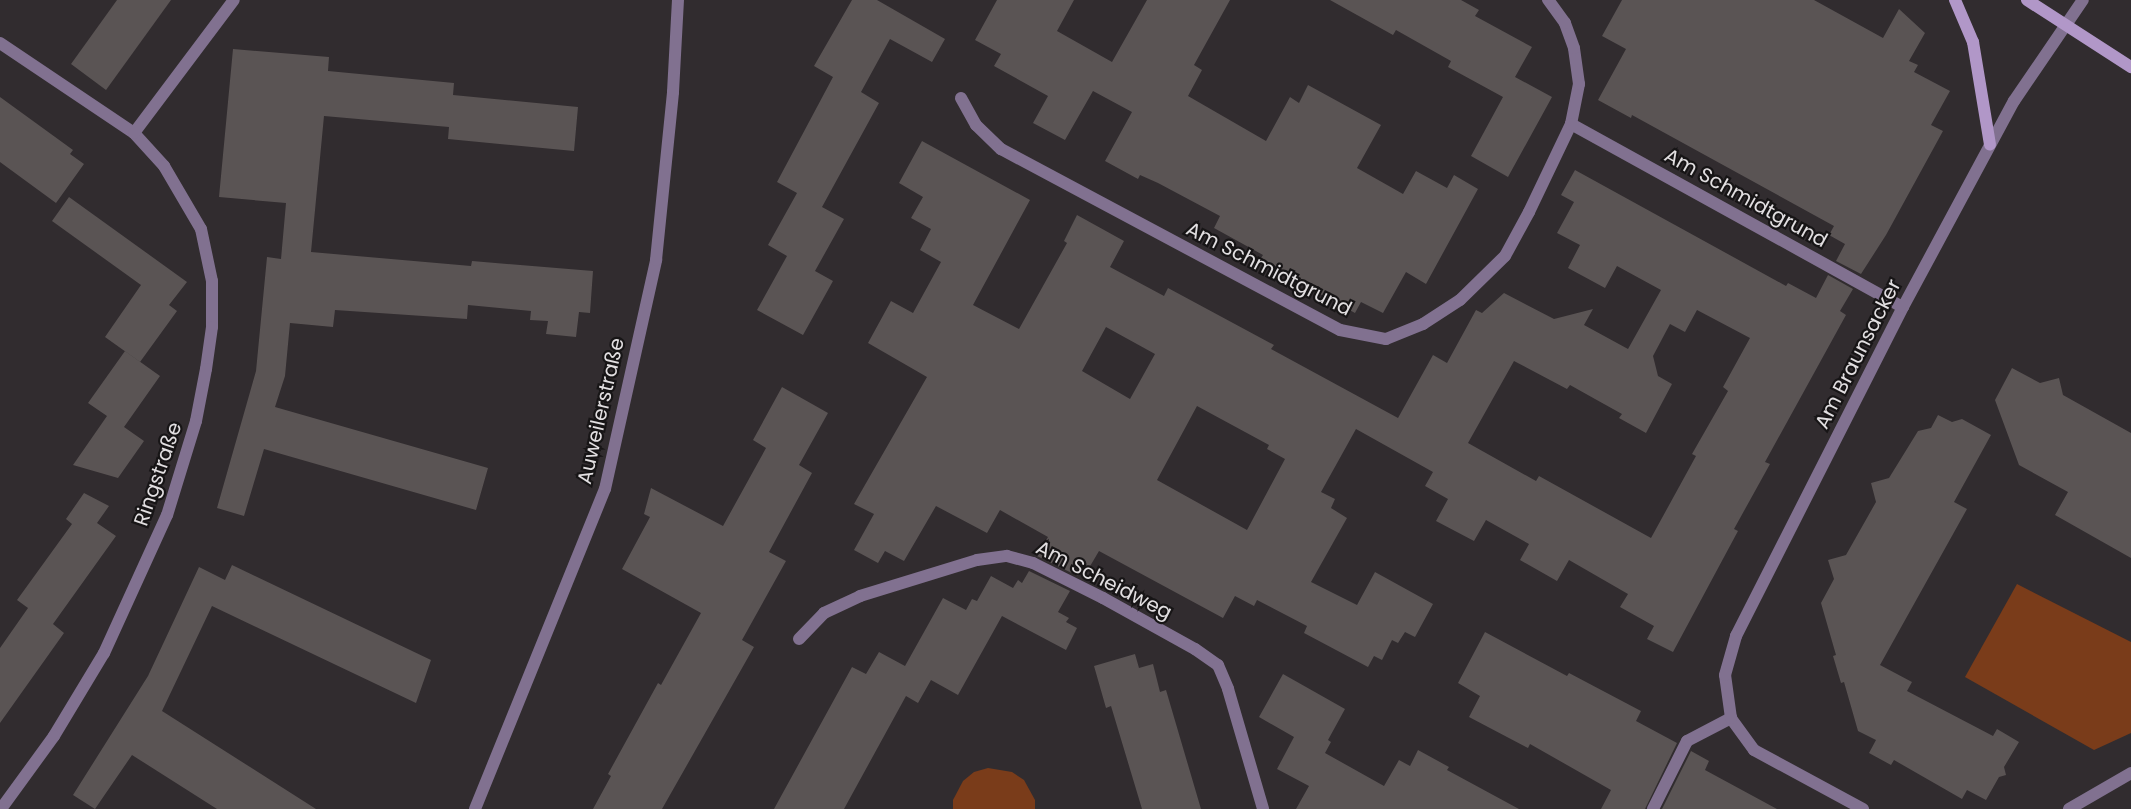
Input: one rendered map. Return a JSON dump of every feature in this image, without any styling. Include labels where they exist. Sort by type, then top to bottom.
[{"type":"main road","points":[[1955,0],[1973,42],[1990,145]]},
{"type":"main road","points":[[2027,0],[2131,67]]},
{"type":"street","points":[[134,133],[234,0]]},
{"type":"street","name":"Auweilerstraße","points":[[475,809],[605,489],[656,260],[673,92],[678,0]]},
{"type":"street","name":"Am Schmidtgrund","points":[[961,98],[976,125],[1001,150],[1340,330],[1386,339],[1423,324],[1460,300],[1505,256],[1571,124],[1579,84],[1574,48],[1565,23],[1548,0]]},
{"type":"street","name":"Am Braunsacker","points":[[1863,809],[1754,750],[1731,718],[1725,675],[1736,636],[1903,307],[2014,101],[2083,0]]},
{"type":"street","name":"Ringstraße","points":[[0,43],[134,133],[164,166],[184,196],[201,229],[208,251],[212,281],[212,327],[206,369],[183,467],[128,605],[104,652],[54,736],[0,809]]},
{"type":"street","name":"Am Schmidtgrund","points":[[1571,124],[1903,307]]},
{"type":"street","name":"Am Scheidweg","points":[[799,639],[824,613],[860,596],[977,560],[1007,556],[1033,563],[1124,609],[1195,649],[1218,666],[1228,689],[1263,809]]},
{"type":"street","points":[[1653,809],[1687,741],[1731,718]]},
{"type":"street","points":[[2069,809],[2131,773]]},
{"type":"shaded area","points":[[2017,584],[2131,642],[2131,733],[2094,750],[1965,677]]},
{"type":"shaded area","points":[[988,768],[1012,772],[1024,780],[1035,800],[1035,809],[953,809],[953,800],[963,781],[974,772]]},
{"type":"building","points":[[117,0],[171,0],[106,90],[71,64]]},
{"type":"building","points":[[852,0],[877,0],[945,39],[932,62],[890,39],[861,92],[879,103],[822,207],[844,219],[815,271],[833,281],[803,335],[757,310],[787,256],[768,245],[797,193],[777,182],[833,77],[814,66]]},
{"type":"building","points":[[997,0],[1074,0],[1057,31],[1112,62],[1147,0],[1230,0],[1194,65],[1202,70],[1188,96],[1266,141],[1290,97],[1299,103],[1308,85],[1381,125],[1357,168],[1403,194],[1416,171],[1447,188],[1454,175],[1478,189],[1426,284],[1406,272],[1383,313],[1361,302],[1355,313],[1283,274],[1285,271],[1261,258],[1263,255],[1214,228],[1220,216],[1158,183],[1140,175],[1138,179],[1105,161],[1132,112],[1093,91],[1065,140],[1033,123],[1048,96],[994,66],[1001,54],[975,40]]},
{"type":"building","points":[[1330,0],[1461,0],[1479,10],[1475,16],[1532,47],[1515,77],[1552,97],[1508,177],[1471,156],[1503,97],[1448,67],[1451,61],[1396,30],[1393,35]]},
{"type":"building","points":[[1622,0],[1814,0],[1883,38],[1899,9],[1925,33],[1909,61],[1918,65],[1914,72],[1950,91],[1931,125],[1943,131],[1886,235],[1861,274],[1836,261],[1845,244],[1829,235],[1834,226],[1632,115],[1631,118],[1598,100],[1626,49],[1602,36]]},
{"type":"building","points":[[233,49],[329,57],[328,71],[454,83],[453,95],[578,107],[574,151],[448,139],[449,127],[324,116],[311,252],[471,266],[472,261],[593,271],[590,313],[579,312],[576,337],[546,334],[548,321],[530,320],[531,311],[468,305],[467,319],[335,310],[333,327],[290,323],[285,376],[275,407],[488,468],[476,510],[264,449],[244,516],[217,508],[256,371],[267,257],[281,259],[286,203],[219,197]]},
{"type":"building","points":[[0,97],[73,150],[70,154],[84,164],[56,203],[0,162]]},
{"type":"building","points":[[922,141],[1030,200],[973,305],[1019,329],[1067,243],[1064,241],[1077,215],[1124,241],[1110,267],[1164,296],[1168,288],[1274,345],[1271,349],[1398,418],[1433,355],[1447,363],[1476,310],[1482,313],[1504,293],[1554,319],[1593,309],[1584,325],[1628,349],[1661,290],[1617,266],[1605,288],[1568,268],[1580,245],[1557,233],[1574,202],[1561,195],[1575,170],[1786,286],[1788,283],[1816,298],[1828,275],[1853,289],[1840,311],[1846,315],[1765,462],[1770,464],[1734,529],[1738,531],[1673,652],[1647,639],[1654,626],[1620,607],[1628,594],[1569,560],[1557,581],[1520,560],[1529,544],[1486,520],[1474,541],[1436,521],[1448,499],[1425,486],[1433,472],[1356,429],[1321,492],[1335,499],[1331,508],[1347,518],[1311,582],[1357,605],[1375,572],[1433,604],[1415,637],[1405,632],[1398,643],[1392,640],[1382,660],[1374,656],[1368,667],[1304,633],[1307,626],[1257,600],[1254,606],[1235,596],[1223,618],[1099,551],[1089,568],[1084,566],[1078,576],[1037,556],[1048,537],[1000,510],[987,533],[936,506],[904,561],[885,551],[878,563],[854,550],[874,514],[854,504],[927,377],[868,343],[891,301],[913,313],[941,262],[920,250],[931,229],[911,218],[923,197],[899,183]],"holes":[[[1697,310],[1750,338],[1723,387],[1728,391],[1692,454],[1696,456],[1651,538],[1539,476],[1536,481],[1468,443],[1514,361],[1567,389],[1570,385],[1622,414],[1619,418],[1646,433],[1672,384],[1658,376],[1653,356],[1670,324],[1685,332]],[[1106,327],[1155,354],[1130,399],[1082,371]],[[1197,406],[1269,445],[1267,449],[1285,459],[1247,530],[1157,480]]]},
{"type":"building","points":[[69,197],[187,282],[169,305],[177,311],[140,362],[105,337],[141,285],[52,221]]},
{"type":"building","points":[[125,351],[160,376],[124,427],[144,441],[118,478],[73,465],[107,416],[88,403]]},
{"type":"building","points":[[2012,368],[2040,383],[2059,378],[2063,395],[2131,433],[2131,558],[2055,515],[2068,492],[2019,465],[1995,400]]},
{"type":"building","points":[[782,387],[828,413],[799,465],[812,473],[769,552],[786,561],[742,640],[754,647],[662,809],[593,809],[611,776],[608,774],[658,683],[661,685],[701,613],[622,569],[650,517],[644,514],[651,488],[723,526],[766,448],[753,440]]},
{"type":"building","points":[[1938,415],[1952,422],[1962,419],[1991,435],[1954,502],[1967,509],[1880,665],[1912,682],[1907,691],[1993,736],[1997,729],[2019,742],[2004,767],[2006,775],[1999,777],[1986,800],[1967,790],[1962,799],[1894,760],[1891,765],[1869,753],[1876,740],[1858,731],[1844,682],[1841,683],[1833,656],[1836,655],[1821,603],[1834,579],[1828,560],[1846,555],[1876,502],[1871,483],[1889,478],[1918,431],[1931,428]]},
{"type":"building","points":[[84,493],[109,506],[97,523],[116,536],[53,624],[64,633],[0,723],[0,648],[28,608],[17,600],[72,524],[66,519]]},
{"type":"building","points":[[232,565],[431,660],[416,703],[212,606],[162,711],[316,809],[217,809],[132,755],[95,809],[73,795],[148,676],[199,567],[225,580]]},
{"type":"building","points":[[1029,571],[1070,591],[1058,612],[1069,618],[1066,622],[1077,628],[1066,650],[1002,616],[958,695],[931,680],[918,703],[906,696],[844,809],[774,809],[852,667],[866,674],[879,652],[905,666],[943,598],[966,610],[972,599],[977,601],[991,576],[1013,588],[1018,580],[1022,583]]},
{"type":"building","points":[[1485,632],[1567,676],[1569,673],[1641,711],[1636,721],[1677,743],[1645,809],[1601,809],[1611,790],[1530,744],[1528,748],[1469,717],[1480,696],[1458,683]]},
{"type":"building","points":[[1135,654],[1139,668],[1153,664],[1160,692],[1166,690],[1201,809],[1142,809],[1111,706],[1106,708],[1094,666]]},
{"type":"building","points":[[1283,674],[1345,709],[1328,740],[1331,742],[1325,753],[1384,786],[1399,760],[1410,766],[1418,750],[1449,767],[1447,770],[1519,809],[1296,809],[1309,786],[1277,769],[1294,737],[1259,717]]},
{"type":"building","points":[[1691,751],[1709,761],[1705,770],[1777,809],[1662,809]]}]
